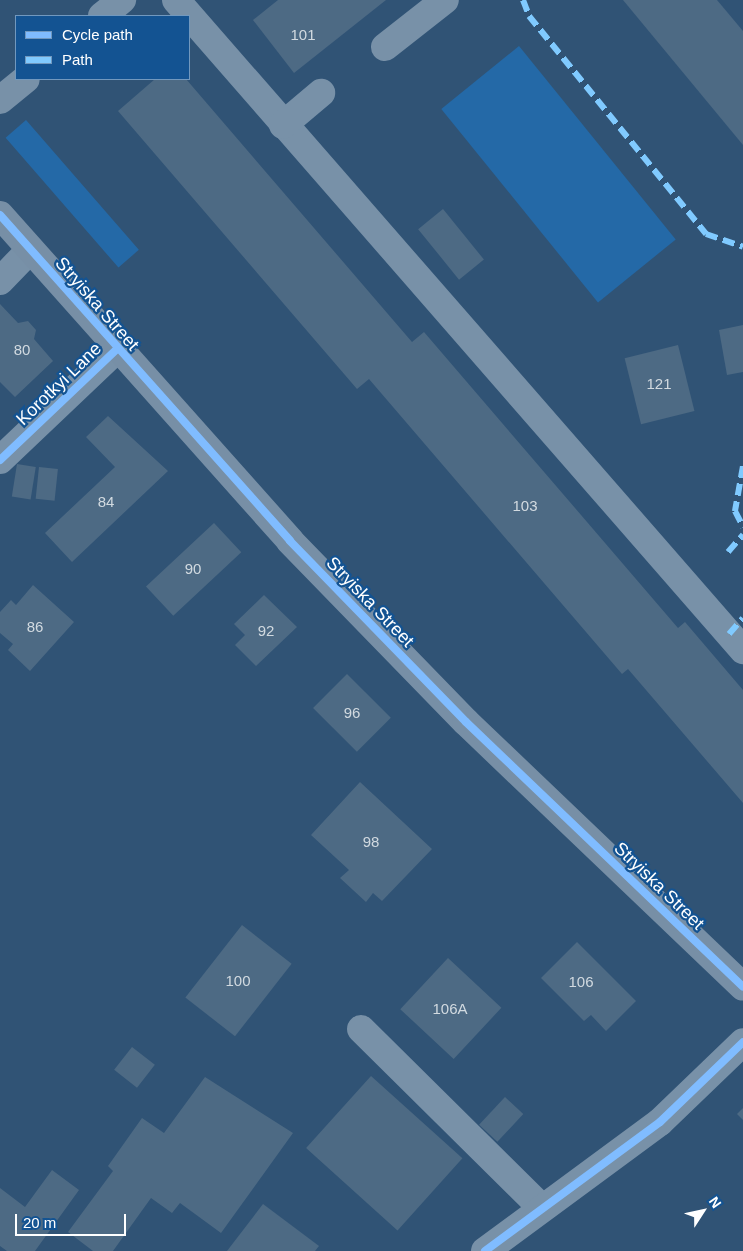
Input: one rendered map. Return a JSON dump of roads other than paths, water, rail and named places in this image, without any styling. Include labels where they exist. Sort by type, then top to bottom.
[{"type":"main road","name":"Stryiska Street","points":[[0,215],[116,350],[290,541],[466,722],[743,987]]},
{"type":"street","points":[[103,15],[122,0]]},
{"type":"street","points":[[176,0],[189,15]]},
{"type":"street","points":[[385,47],[445,0]]},
{"type":"street","points":[[190,16],[743,650]]},
{"type":"street","points":[[0,100],[25,80]]},
{"type":"street","points":[[283,125],[321,93]]},
{"type":"street","points":[[0,281],[30,250]]},
{"type":"street","name":"Korotkyi Lane","points":[[0,460],[116,350]]},
{"type":"street","points":[[361,1029],[540,1206]]},
{"type":"street","points":[[485,1251],[540,1206],[660,1122],[743,1042]]}]
